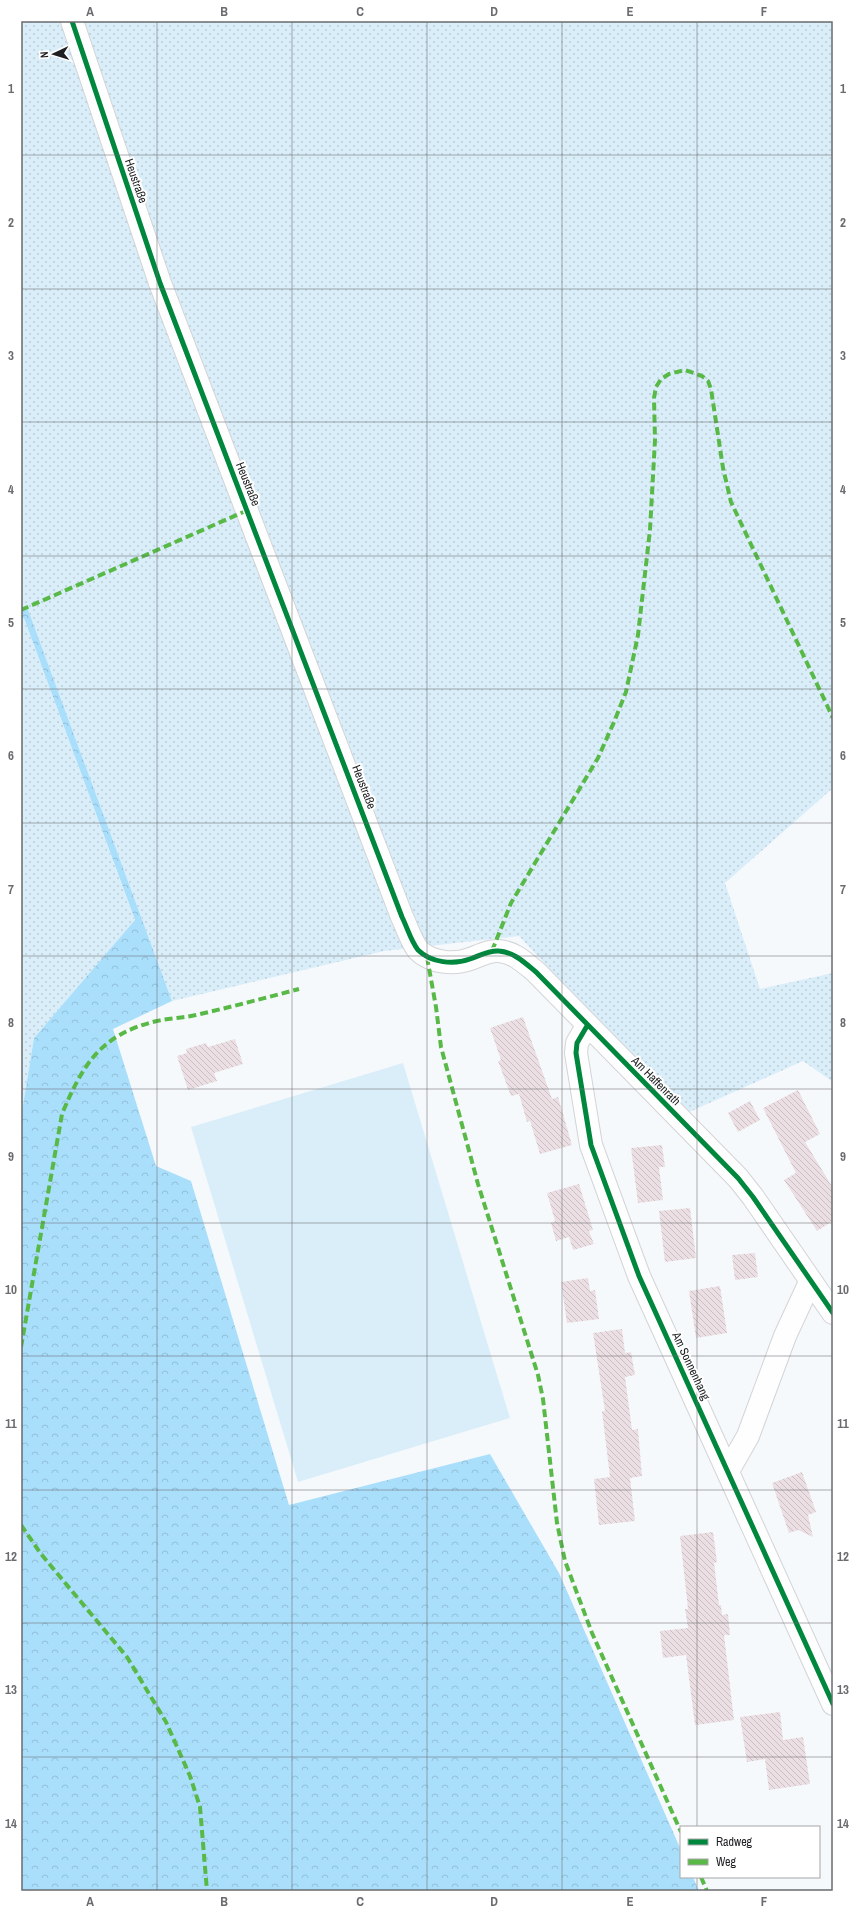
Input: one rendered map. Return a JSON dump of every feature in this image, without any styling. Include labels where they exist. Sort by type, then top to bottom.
[{"type":"street","name":"Heustraße","points":[[72,21],[163,290],[402,917],[418,950]]},
{"type":"street","name":"Am Haffenrath","points":[[418,950],[427,957],[442,962],[468,960],[492,951],[510,954],[536,972],[738,1178],[833,1313]]},
{"type":"street","name":"Am Sonnenhang","points":[[588,1026],[579,1038],[576,1054],[591,1145],[639,1276],[833,1704]]},
{"type":"street","points":[[728,1471],[748,1436],[785,1336],[810,1282]]},
{"type":"shaded area","points":[[21,21],[833,21],[833,788],[725,883],[760,989],[833,973],[833,1082],[803,1061],[685,1114],[519,936],[384,951],[172,1001],[27,608],[21,610]]},
{"type":"shaded area","points":[[24,618],[135,921],[34,1038],[21,1117],[21,619]]},
{"type":"shaded area","points":[[403,1063],[510,1418],[298,1482],[191,1127]]},
{"type":"green space","points":[[27,607],[172,1001],[113,1029],[156,1166],[191,1181],[289,1505],[490,1454],[559,1573],[680,1848],[680,1878],[693,1878],[699,1891],[21,1891],[21,1117],[34,1038],[135,920],[24,618],[21,619],[21,610]]},
{"type":"building","points":[[523,1017],[552,1099],[558,1097],[572,1145],[540,1154],[530,1121],[527,1122],[519,1094],[511,1096],[498,1061],[501,1060],[490,1028]]},
{"type":"building","points":[[235,1039],[243,1064],[214,1073],[217,1081],[188,1090],[177,1056],[187,1053],[186,1049],[206,1043],[208,1047]]},
{"type":"building","points":[[798,1090],[820,1134],[805,1142],[833,1188],[833,1221],[817,1231],[784,1180],[796,1173],[763,1108]]},
{"type":"building","points":[[750,1101],[760,1120],[738,1132],[728,1113]]},
{"type":"building","points":[[662,1145],[665,1167],[659,1167],[663,1200],[638,1203],[631,1148]]},
{"type":"building","points":[[579,1184],[593,1230],[589,1231],[594,1244],[573,1250],[569,1237],[556,1241],[551,1223],[555,1221],[547,1193]]},
{"type":"building","points":[[690,1208],[696,1258],[665,1262],[659,1211]]},
{"type":"building","points":[[755,1253],[758,1277],[735,1280],[732,1255]]},
{"type":"building","points":[[588,1278],[590,1291],[595,1290],[599,1319],[567,1323],[561,1282]]},
{"type":"building","points":[[720,1286],[727,1333],[696,1338],[689,1291]]},
{"type":"building","points":[[622,1329],[625,1353],[631,1352],[635,1375],[625,1377],[632,1430],[638,1429],[642,1476],[630,1478],[635,1521],[599,1525],[594,1479],[610,1477],[602,1411],[605,1411],[593,1333]]},
{"type":"building","points":[[802,1472],[816,1512],[808,1515],[813,1537],[798,1530],[789,1533],[772,1483]]},
{"type":"building","points":[[713,1532],[717,1562],[714,1563],[719,1605],[721,1605],[722,1615],[728,1614],[730,1635],[724,1635],[734,1720],[695,1725],[686,1655],[663,1658],[660,1631],[688,1628],[685,1609],[688,1609],[680,1536]]},
{"type":"building","points":[[780,1712],[783,1740],[803,1737],[810,1784],[769,1790],[765,1759],[747,1762],[740,1717]]},
{"type":"marked path","points":[[492,951],[511,903],[598,758],[626,692],[638,635],[650,530],[655,440],[654,398],[656,387],[661,379],[669,374],[685,370],[702,376],[708,381],[711,389],[723,468],[731,502],[833,718]]},
{"type":"marked path","points":[[21,610],[248,510]]},
{"type":"marked path","points":[[427,957],[436,1007],[441,1047],[478,1184],[538,1375],[543,1399],[557,1523],[565,1561],[592,1633],[680,1830]]},
{"type":"marked path","points":[[21,1347],[62,1114],[78,1080],[96,1054],[121,1034],[138,1027],[157,1021],[209,1012],[299,989]]},
{"type":"marked path","points":[[21,1525],[41,1554],[127,1657],[166,1722],[190,1776],[200,1807],[207,1891]]},
{"type":"marked path","points":[[701,1878],[707,1891]]},
{"type":"cycle path","points":[[72,21],[160,283],[402,917],[418,950],[429,958],[443,962],[464,961],[492,951],[510,953],[519,958],[536,972],[738,1178],[753,1197],[833,1313]]},
{"type":"cycle path","points":[[587,1026],[577,1043],[576,1053],[591,1145],[639,1276],[833,1704]]}]
